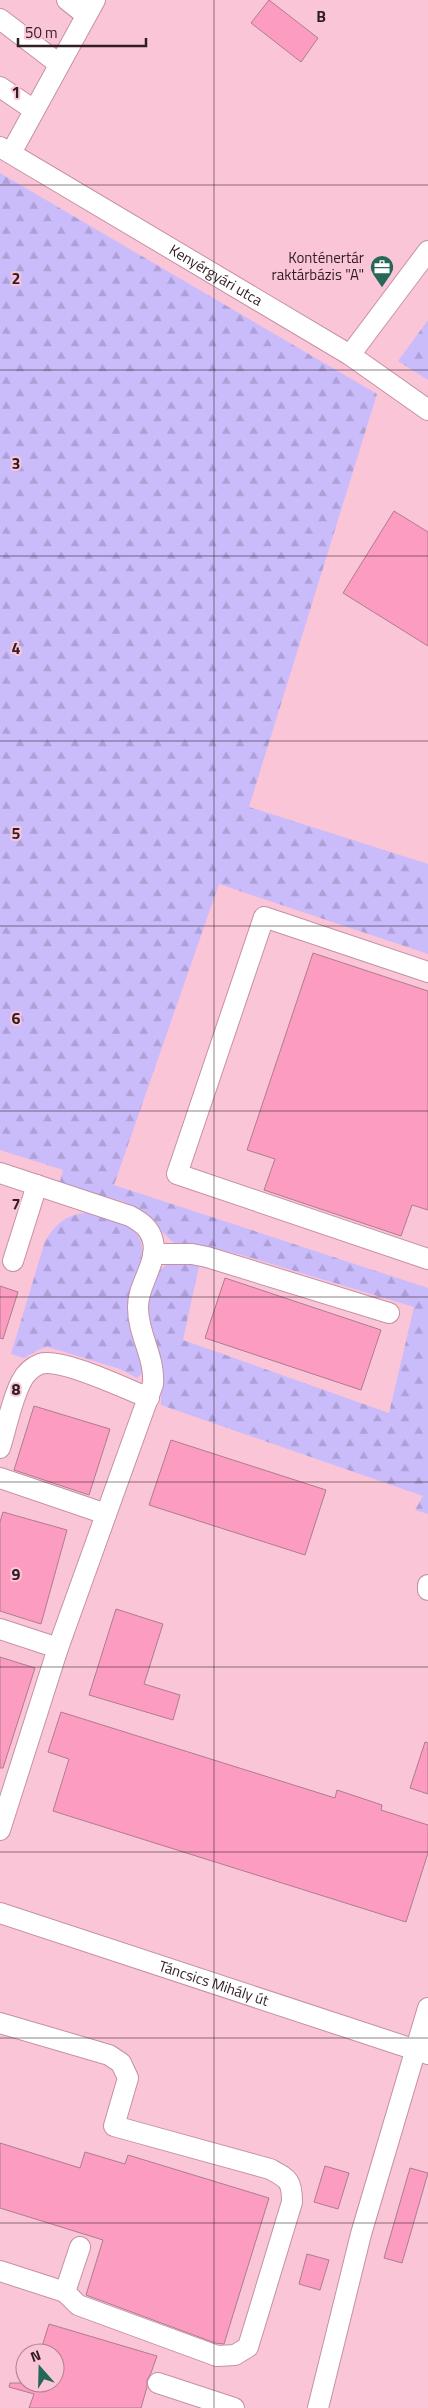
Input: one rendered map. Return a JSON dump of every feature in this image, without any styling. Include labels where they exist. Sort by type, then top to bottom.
[{"type":"street","points":[[5,150],[34,110],[90,8],[67,0]]},
{"type":"street","points":[[0,19],[60,64]]},
{"type":"street","points":[[0,88],[34,110]]},
{"type":"street","name":"Kenyérgyári utca","points":[[5,150],[350,355],[428,410]]},
{"type":"street","points":[[350,355],[428,251]]},
{"type":"street","points":[[428,972],[264,916],[177,1174],[428,1259]]},
{"type":"street","points":[[0,1173],[37,1184],[140,1221],[152,1235],[153,1254],[139,1294],[138,1308],[154,1369],[149,1398],[58,1648],[0,1830]]},
{"type":"street","points":[[12,1261],[37,1184]]},
{"type":"street","points":[[153,1254],[192,1254],[207,1257],[389,1313]]},
{"type":"street","points":[[0,1448],[21,1381],[29,1370],[40,1364],[53,1362],[69,1366],[149,1398]]},
{"type":"street","points":[[0,1478],[106,1514]]},
{"type":"street","points":[[428,1585],[428,1590]]},
{"type":"street","points":[[0,1629],[58,1648]]},
{"type":"street","name":"Táncsics Mihály út","points":[[0,1913],[422,2052]]},
{"type":"street","points":[[318,2408],[361,2234],[422,2052],[428,2008]]},
{"type":"street","points":[[0,2023],[109,2055],[121,2063],[128,2078],[114,2126],[270,2169],[288,2179],[292,2188],[292,2202],[248,2347],[235,2355],[217,2356],[78,2305],[65,2292],[0,2271]]},
{"type":"street","points":[[65,2292],[80,2247]]},
{"type":"street","points":[[158,2383],[234,2408]]},
{"type":"green space","points":[[0,173],[377,394],[249,807],[428,864],[428,954],[219,884],[114,1185],[428,1288],[428,1514],[415,1510],[423,1496],[161,1405],[161,1374],[148,1314],[150,1292],[154,1280],[163,1268],[178,1262],[199,1266],[183,1340],[389,1413],[414,1307],[245,1256],[209,1247],[174,1243],[137,1209],[122,1201],[59,1185],[63,1170],[0,1150]]},
{"type":"green space","points":[[428,320],[428,380],[398,361]]},
{"type":"green space","points":[[86,1213],[107,1216],[126,1225],[135,1232],[140,1240],[142,1248],[141,1257],[131,1294],[133,1320],[144,1371],[137,1378],[120,1369],[48,1347],[40,1349],[24,1358],[11,1354],[45,1241],[62,1221],[72,1216]]},
{"type":"building","points":[[269,0],[318,38],[301,62],[251,23]]},
{"type":"building","points":[[394,511],[428,532],[428,646],[343,593]]},
{"type":"building","points":[[313,953],[428,991],[428,1210],[412,1205],[401,1236],[264,1190],[275,1159],[247,1150]]},
{"type":"building","points":[[225,1278],[381,1330],[361,1390],[205,1338]]},
{"type":"building","points":[[0,1286],[18,1292],[3,1339],[0,1338]]},
{"type":"building","points":[[34,1406],[110,1429],[89,1495],[14,1470]]},
{"type":"building","points":[[171,1440],[326,1490],[305,1555],[149,1505]]},
{"type":"building","points":[[3,1512],[67,1530],[41,1624],[0,1611],[0,1522]]},
{"type":"building","points":[[116,1609],[163,1624],[144,1684],[180,1695],[173,1720],[89,1695]]},
{"type":"building","points":[[0,1657],[35,1668],[3,1768],[0,1768]]},
{"type":"building","points":[[61,1712],[335,1798],[337,1790],[382,1805],[381,1810],[428,1825],[428,1853],[406,1922],[53,1811],[69,1759],[48,1752]]},
{"type":"building","points":[[425,1742],[428,1743],[428,1794],[410,1788]]},
{"type":"building","points":[[0,2143],[80,2168],[85,2152],[125,2164],[128,2155],[269,2198],[224,2344],[215,2343],[86,2295],[103,2240],[0,2208]]},
{"type":"building","points":[[325,2166],[349,2173],[338,2209],[314,2202]]},
{"type":"building","points":[[410,2168],[428,2173],[402,2263],[384,2258]]},
{"type":"building","points":[[307,2254],[329,2260],[320,2290],[299,2284]]},
{"type":"building","points":[[49,2324],[157,2356],[147,2380],[141,2408],[29,2408],[34,2394],[30,2393],[65,2393],[65,2343],[43,2343]]},
{"type":"building","points":[[10,2383],[15,2383],[15,2389],[9,2387]]},
{"type":"place","name":"Konténertár raktárbázis \"A\"","points":[[382,288]]}]
